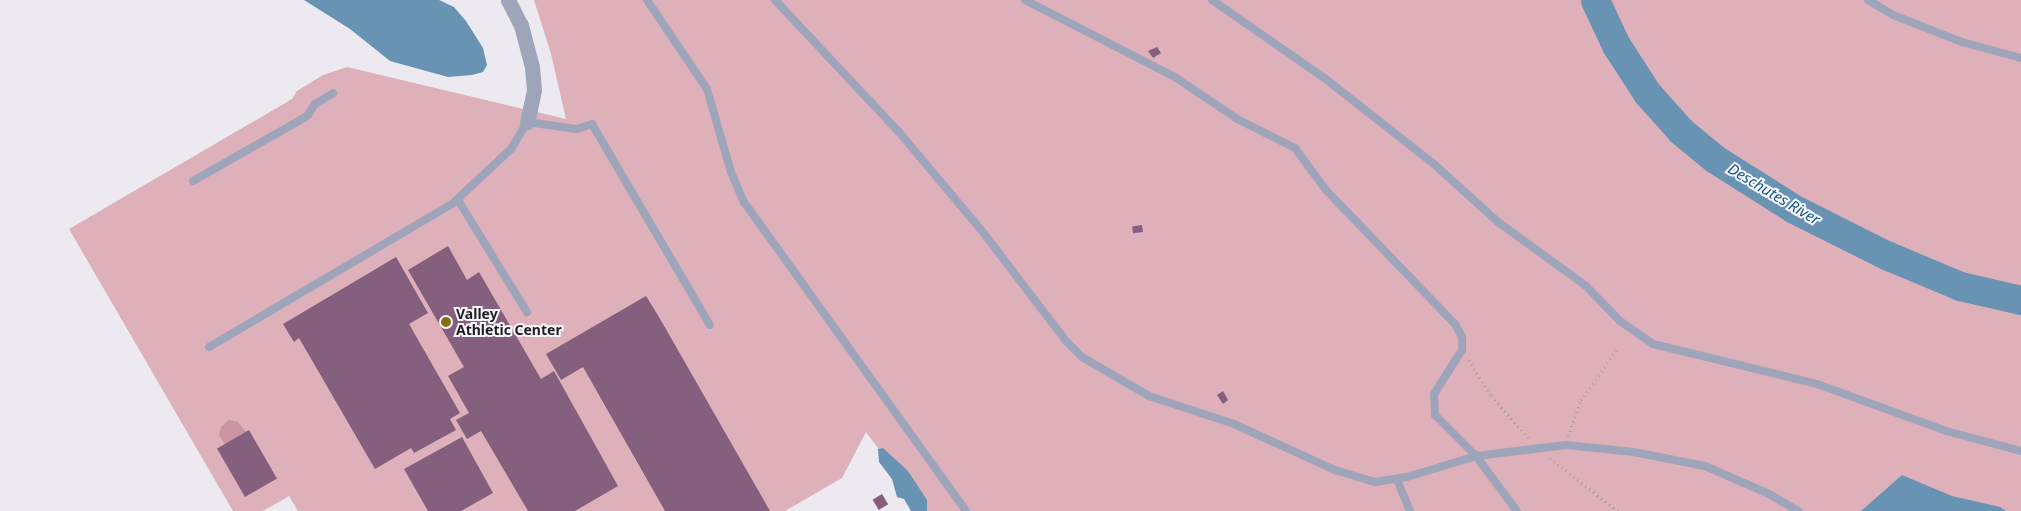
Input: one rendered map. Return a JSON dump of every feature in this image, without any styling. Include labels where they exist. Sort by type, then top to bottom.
[{"type":"street","points":[[508,0],[522,25],[532,67],[534,90],[527,122]]},
{"type":"lane","points":[[647,0],[707,88],[731,172],[744,202],[966,511]]},
{"type":"lane","points":[[775,0],[899,132],[1082,357],[1149,396],[1234,424],[1335,470],[1375,482],[1397,480],[1476,456],[1537,446],[1566,446],[1634,452],[1705,466],[1769,494],[1798,511]]},
{"type":"lane","points":[[1025,0],[1182,81],[1239,120],[1290,143],[1365,232],[1449,317],[1459,331],[1462,343],[1455,364],[1435,390],[1433,404],[1438,420],[1476,456],[1517,511]]},
{"type":"lane","points":[[1212,0],[1327,80],[1435,165],[1498,222],[1586,286],[1620,320],[1654,344],[1817,384],[1946,431],[2021,451]]},
{"type":"lane","points":[[1868,0],[1893,15],[1962,42],[2021,58]]},
{"type":"lane","points":[[193,181],[297,122],[308,115],[315,104],[333,93]]},
{"type":"lane","points":[[209,347],[458,200],[511,149],[527,122],[576,129],[592,124],[710,325]]},
{"type":"lane","points":[[458,200],[527,312]]},
{"type":"lane","points":[[1397,480],[1410,511]]},
{"type":"path","points":[[1462,343],[1486,388],[1537,446],[1618,511]]},
{"type":"path","points":[[1566,446],[1570,425],[1581,400],[1618,348]]},
{"type":"shaded area","points":[[534,0],[2021,0],[2021,511],[925,511],[866,432],[842,478],[785,511],[298,511],[289,496],[263,511],[233,511],[69,229],[292,99],[297,91],[323,75],[347,67],[566,119],[551,54]]},
{"type":"shaded area","points":[[229,420],[238,422],[246,432],[225,444],[219,436],[221,427]]},
{"type":"water","points":[[304,0],[439,0],[454,7],[466,21],[483,48],[487,65],[483,72],[448,77],[390,61],[350,29]]},
{"type":"water","points":[[883,448],[908,471],[927,500],[927,511],[911,511],[904,499],[897,497],[892,479],[879,462],[878,449]]},
{"type":"water","points":[[1902,475],[1952,496],[2000,507],[2006,511],[1861,511]]},
{"type":"building","points":[[1157,47],[1161,53],[1153,58],[1148,51]]},
{"type":"building","points":[[1142,225],[1143,232],[1133,233],[1132,226]]},
{"type":"building","points":[[448,246],[467,280],[479,272],[541,379],[554,371],[618,486],[575,511],[528,511],[481,431],[467,439],[456,420],[469,413],[448,376],[464,367],[408,270]]},
{"type":"building","points":[[396,257],[428,313],[409,324],[460,413],[450,419],[456,430],[414,453],[411,448],[375,469],[299,338],[294,342],[283,324]]},
{"type":"building","points":[[646,296],[770,511],[665,511],[583,367],[561,380],[546,354]]},
{"type":"building","points":[[1223,391],[1228,400],[1223,404],[1217,395]]},
{"type":"building","points":[[249,430],[277,478],[245,497],[217,448]]},
{"type":"building","points":[[462,437],[493,493],[461,511],[428,511],[404,469]]},
{"type":"building","points":[[882,494],[888,504],[879,510],[873,500]]},
{"type":"waterway","name":"Deschutes River","points":[[1595,0],[1616,45],[1647,93],[1681,131],[1715,159],[1794,209],[1886,255],[1960,286],[2021,300]]},
{"type":"place","name":"Valley Athletic Center","points":[[446,322]]}]
